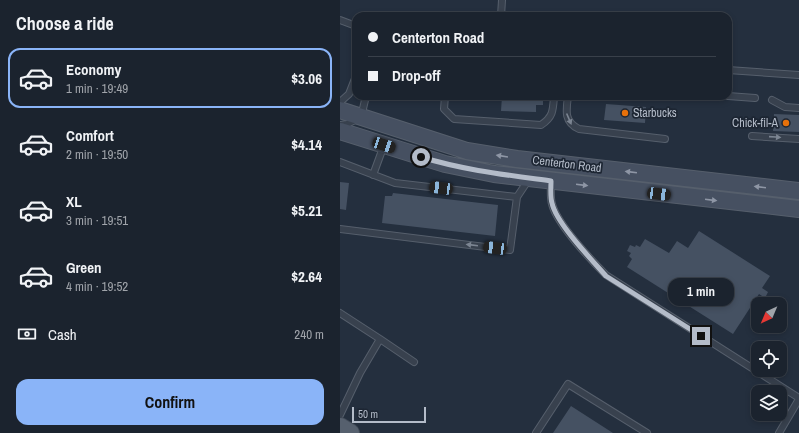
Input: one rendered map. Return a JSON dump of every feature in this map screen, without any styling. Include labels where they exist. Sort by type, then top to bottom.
[{"type":"main road","name":"Centerton Road","points":[[340,110],[432,141],[467,151],[517,159],[799,191]]},
{"type":"main road","name":"Centerton Road","points":[[340,131],[445,164],[551,181],[799,210]]},
{"type":"main road","points":[[384,145],[398,139],[446,154],[467,151]]},
{"type":"main road","points":[[340,427],[350,433]]},
{"type":"lane","points":[[501,12],[502,0]]},
{"type":"lane","points":[[340,20],[352,24]]},
{"type":"lane","points":[[732,70],[799,75]]},
{"type":"lane","points":[[340,102],[349,94],[352,86]]},
{"type":"lane","points":[[732,96],[755,98]]},
{"type":"lane","points":[[340,125],[347,124],[361,117],[365,100]]},
{"type":"lane","points":[[445,100],[444,109],[454,118],[541,125],[549,120],[553,110],[554,100]]},
{"type":"lane","points":[[568,100],[566,116],[572,126],[579,130],[665,139]]},
{"type":"lane","points":[[772,100],[785,107],[799,108]]},
{"type":"lane","points":[[752,136],[799,139]]},
{"type":"lane","points":[[373,174],[384,145]]},
{"type":"lane","points":[[340,162],[395,183],[517,197]]},
{"type":"lane","points":[[340,229],[510,250],[517,197],[529,178]]},
{"type":"lane","points":[[551,181],[552,203],[556,214],[606,276],[799,398],[779,433]]},
{"type":"lane","points":[[340,313],[414,362]]},
{"type":"lane","points":[[340,415],[360,373],[380,339]]},
{"type":"lane","points":[[536,433],[568,384],[647,433]]},
{"type":"building","points":[[502,100],[543,100],[543,105],[536,105],[536,112],[501,111]]},
{"type":"building","name":"Starbucks","points":[[606,104],[646,107],[645,123],[604,120]]},
{"type":"building","name":"Chick-fil-A","points":[[774,114],[799,115],[799,132],[773,131]]},
{"type":"building","points":[[340,182],[349,183],[346,210],[340,209]]},
{"type":"building","points":[[393,193],[498,205],[495,236],[382,223],[385,196],[392,196]]},
{"type":"building","points":[[699,231],[770,276],[762,288],[768,292],[766,297],[759,294],[757,297],[751,297],[751,306],[733,334],[627,267],[632,259],[629,256],[631,253],[627,251],[630,245],[640,247],[645,239],[669,253],[677,241],[688,248]]},
{"type":"building","points":[[571,406],[613,433],[553,433]]},
{"type":"place","name":"Starbucks","points":[[625,113]]},
{"type":"place","name":"Chick-fil-A","points":[[786,123]]},
{"type":"route","points":[[421,157],[445,164],[494,174],[551,181],[552,203],[556,214],[564,226],[606,276],[701,336]]}]
